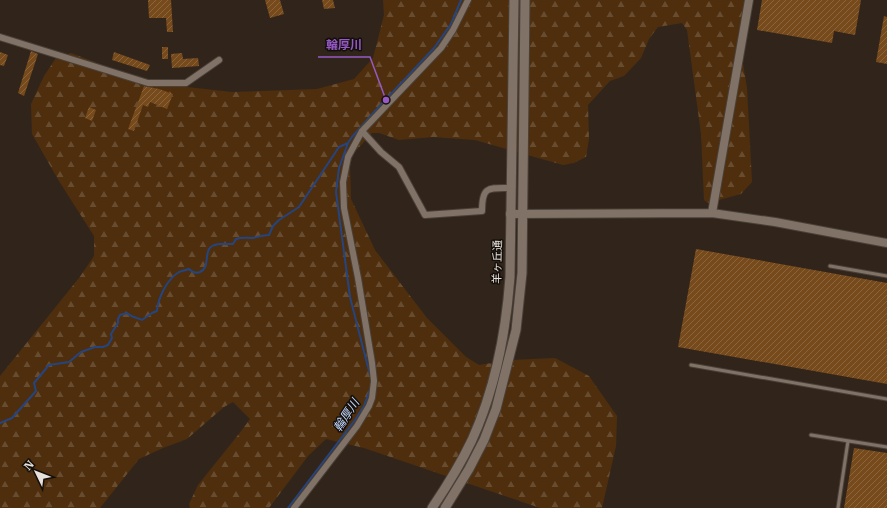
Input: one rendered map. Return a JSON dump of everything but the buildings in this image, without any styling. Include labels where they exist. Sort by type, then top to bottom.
[{"type":"main road","name":"羊ヶ丘通","points":[[432,508],[443,492],[472,440],[490,392],[508,306],[510,277],[510,188],[514,0]]},
{"type":"main road","points":[[445,508],[469,469],[484,440],[496,409],[516,330],[522,273],[525,0]]},
{"type":"street","points":[[294,508],[357,426],[372,398],[374,381],[372,363],[358,278],[344,208],[343,182],[348,157],[362,131],[441,48],[453,30],[468,0]]},
{"type":"street","points":[[712,213],[749,0]]},
{"type":"street","points":[[0,37],[148,83],[186,83],[219,60]]},
{"type":"street","points":[[362,131],[381,152],[399,167],[426,214],[482,211],[482,198],[487,190],[492,188],[510,188]]},
{"type":"street","points":[[510,214],[712,213],[774,222],[887,243]]},
{"type":"lane","points":[[830,266],[887,276]]},
{"type":"lane","points":[[691,365],[887,399]]},
{"type":"lane","points":[[811,435],[887,447]]},
{"type":"lane","points":[[838,508],[848,441]]},
{"type":"green space","points":[[383,0],[750,0],[738,33],[747,88],[752,182],[741,194],[708,203],[704,200],[701,134],[687,30],[682,23],[658,27],[649,39],[641,58],[624,76],[610,81],[588,105],[589,139],[586,157],[574,163],[563,165],[475,140],[433,137],[399,140],[379,133],[372,133],[353,154],[350,166],[351,199],[375,250],[427,318],[466,357],[479,365],[512,360],[555,358],[589,376],[617,416],[616,446],[602,508],[540,508],[364,448],[326,439],[308,456],[269,508],[190,508],[189,504],[198,485],[250,419],[233,402],[224,407],[187,439],[139,459],[100,508],[0,508],[0,376],[79,278],[94,256],[94,236],[59,181],[32,134],[31,104],[44,76],[56,58],[71,53],[131,76],[169,85],[232,92],[317,89],[354,79],[373,58],[384,15]]},
{"type":"waterway","name":"輪厚川","points":[[370,375],[350,297],[336,192],[339,168],[348,143],[352,137],[434,48],[451,24],[461,0]]},
{"type":"waterway","points":[[0,423],[12,418],[36,391],[34,383],[49,365],[69,362],[81,352],[95,347],[103,347],[108,345],[112,338],[111,334],[118,323],[120,315],[127,313],[142,320],[157,311],[161,295],[171,279],[179,272],[189,269],[195,273],[203,270],[206,265],[209,249],[213,245],[233,244],[238,238],[253,238],[269,235],[273,226],[279,220],[299,207],[339,147],[348,143]]},
{"type":"waterway","name":"輪厚川","points":[[288,508],[355,420],[364,406],[370,389]]},
{"type":"place","name":"輪厚川","points":[[386,100]]}]
